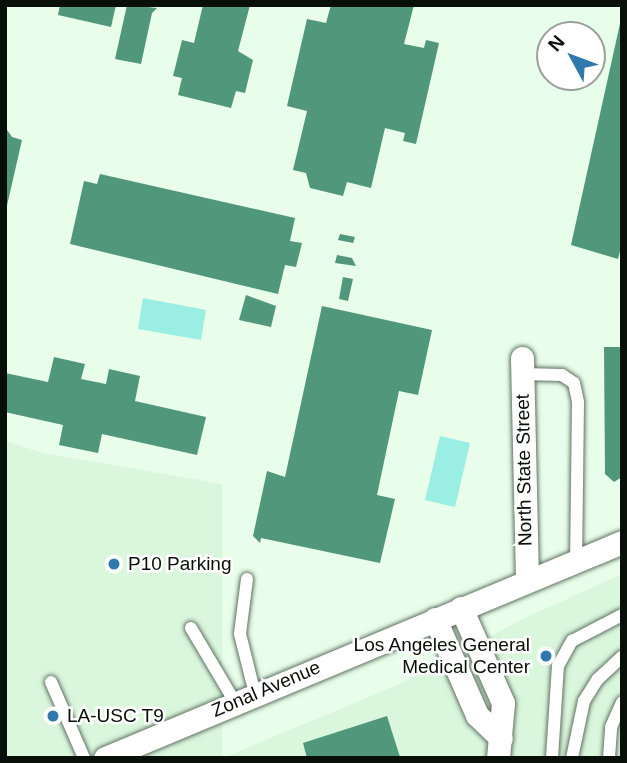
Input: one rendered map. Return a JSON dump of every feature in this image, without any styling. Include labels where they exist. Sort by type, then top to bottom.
[{"type":"street","name":"North State Street","points":[[522,366],[527,581]]},
{"type":"street","name":"Zonal Avenue","points":[[105,758],[622,542]]},
{"type":"street","points":[[461,608],[503,703],[500,748]]},
{"type":"street","points":[[435,619],[477,715],[500,748]]},
{"type":"lane","points":[[522,366],[562,375],[574,383],[576,561]]},
{"type":"lane","points":[[245,698],[240,634],[247,579]]},
{"type":"lane","points":[[552,758],[558,666],[572,641],[594,627],[622,615]]},
{"type":"lane","points":[[191,628],[245,698]]},
{"type":"lane","points":[[572,758],[584,701],[598,679],[622,657]]},
{"type":"lane","points":[[51,682],[84,758]]},
{"type":"lane","points":[[609,758],[611,727],[622,702]]},
{"type":"shaded area","name":"P10 Parking","points":[[5,441],[43,453],[222,484],[222,758],[5,758]]},
{"type":"shaded area","name":"Los Angeles General Medical Center","points":[[622,574],[622,758],[223,758],[402,683],[527,617]]},
{"type":"water","points":[[143,298],[206,310],[201,340],[138,329]]},
{"type":"water","points":[[440,436],[470,443],[455,507],[425,500]]},
{"type":"building","points":[[60,5],[116,5],[111,27],[58,15]]},
{"type":"building","points":[[127,5],[157,8],[152,13],[141,64],[115,59]]},
{"type":"building","points":[[203,5],[250,5],[238,51],[253,60],[245,93],[236,91],[231,108],[178,95],[182,78],[173,76],[182,40],[194,43]]},
{"type":"building","points":[[331,5],[414,5],[404,44],[424,48],[426,40],[439,43],[416,144],[403,141],[405,133],[385,128],[371,188],[347,182],[343,196],[310,188],[306,173],[293,170],[307,111],[287,106],[307,19],[326,23]]},
{"type":"building","points":[[621,19],[622,244],[618,259],[571,245]]},
{"type":"building","points":[[5,127],[12,137],[22,140],[6,210]]},
{"type":"building","points":[[100,174],[295,218],[290,241],[302,243],[296,267],[285,265],[278,294],[70,244],[84,181],[97,184]]},
{"type":"building","points":[[340,234],[355,237],[353,243],[338,240]]},
{"type":"building","points":[[337,255],[352,258],[356,266],[335,263]]},
{"type":"building","points":[[343,277],[353,279],[348,301],[339,299]]},
{"type":"building","points":[[246,295],[276,306],[271,327],[239,320]]},
{"type":"building","points":[[322,306],[432,330],[418,395],[399,391],[377,495],[395,499],[380,563],[261,538],[260,543],[253,536],[267,471],[285,477]]},
{"type":"building","points":[[604,347],[622,347],[622,477],[614,482],[605,474]]},
{"type":"building","points":[[54,357],[85,364],[81,379],[106,384],[109,369],[140,376],[135,401],[206,417],[197,455],[102,434],[98,453],[59,445],[63,425],[5,412],[5,373],[48,382]]},
{"type":"building","points":[[387,716],[400,757],[307,758],[303,743]]},
{"type":"place","name":"P10 Parking","points":[[114,564]]},
{"type":"place","name":"Los Angeles General Medical Center","points":[[546,656]]},
{"type":"place","name":"LA-USC T9","points":[[53,716]]}]
